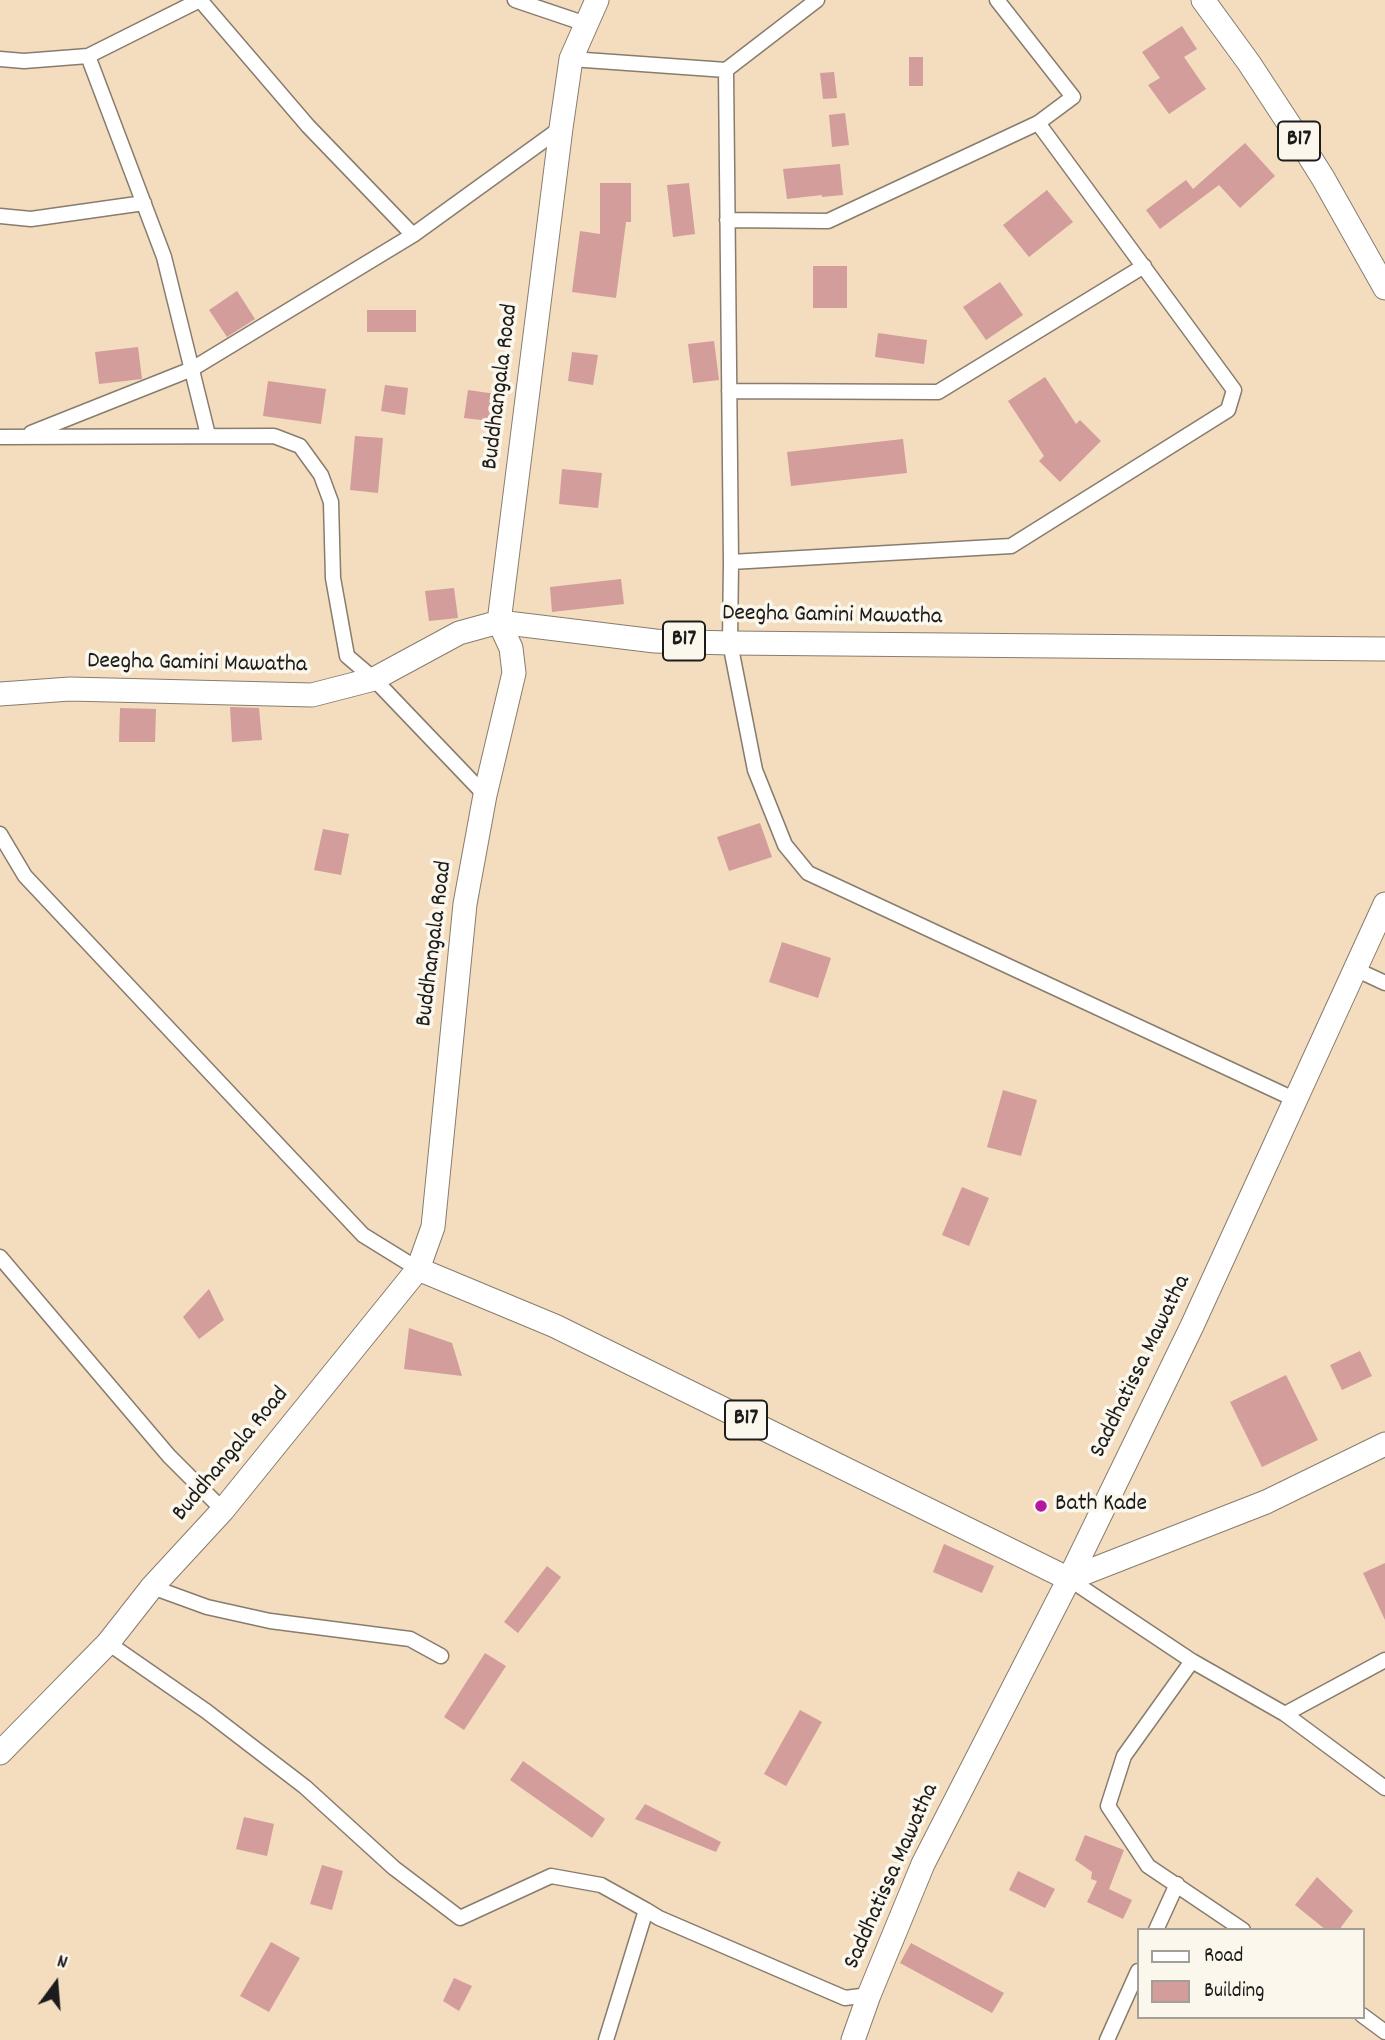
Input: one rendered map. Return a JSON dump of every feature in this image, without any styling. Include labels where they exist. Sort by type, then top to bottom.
[{"type":"main road","name":"Buddhangala Road","points":[[0,1753],[108,1643],[152,1587],[223,1510],[418,1269],[433,1227],[465,904],[485,795],[514,673],[511,648],[499,622],[561,128],[571,59],[597,0]]},
{"type":"main road","name":"B17","points":[[1203,0],[1289,124],[1385,288]]},
{"type":"main road","name":"Deegha Gamini Mawatha","points":[[0,694],[70,689],[312,695],[374,679],[459,633],[499,622],[656,640],[730,643],[1385,649]]},
{"type":"main road","name":"Saddhatissa Mawatha","points":[[853,2040],[923,1864],[1069,1579],[1192,1326],[1385,904]]},
{"type":"main road","name":"B17","points":[[418,1269],[555,1326],[1069,1579]]},
{"type":"main road","points":[[1069,1579],[1266,1502],[1385,1444]]},
{"type":"street","points":[[0,59],[24,61],[88,56],[200,0],[308,126],[413,234]]},
{"type":"street","points":[[515,0],[586,24]]},
{"type":"street","points":[[571,59],[726,70],[817,0]]},
{"type":"street","points":[[727,220],[828,221],[1038,123],[1073,97],[998,0]]},
{"type":"street","points":[[88,56],[164,257],[208,435]]},
{"type":"street","points":[[726,70],[730,643],[755,770],[785,845],[807,873],[1296,1100]]},
{"type":"street","points":[[731,562],[1011,546],[1228,410],[1234,390],[1038,123]]},
{"type":"street","points":[[23,436],[191,369],[413,234],[561,128]]},
{"type":"street","points":[[0,216],[31,219],[144,203]]},
{"type":"street","points":[[729,391],[938,392],[1144,266]]},
{"type":"street","points":[[0,437],[274,436],[300,446],[321,475],[331,502],[333,578],[347,656],[374,679],[485,795]]},
{"type":"street","points":[[0,834],[25,876],[363,1235],[418,1269]]},
{"type":"street","points":[[1355,969],[1385,983]]},
{"type":"street","points":[[0,1257],[169,1456],[223,1510]]},
{"type":"street","points":[[1069,1579],[1192,1661],[1285,1714],[1385,1788]]},
{"type":"street","points":[[152,1587],[207,1607],[270,1621],[410,1639],[441,1656]]},
{"type":"street","points":[[108,1643],[206,1711],[294,1779],[394,1868],[460,1918],[551,1876],[601,1885],[659,1918],[845,1998],[869,1995]]},
{"type":"street","points":[[1285,1714],[1385,1660]]},
{"type":"street","points":[[1192,1661],[1124,1756],[1108,1806],[1148,1866],[1240,1928]]},
{"type":"street","points":[[1157,1928],[1177,1884]]},
{"type":"street","points":[[606,2040],[646,1910]]},
{"type":"street","points":[[1107,2040],[1136,1975]]},
{"type":"street","points":[[1364,2016],[1385,2032]]},
{"type":"building","points":[[1182,26],[1197,49],[1184,57],[1206,89],[1169,114],[1148,85],[1160,78],[1142,52]]},
{"type":"building","points":[[909,57],[923,57],[923,86],[909,86]]},
{"type":"building","points":[[834,72],[837,98],[823,99],[820,73]]},
{"type":"building","points":[[845,113],[849,145],[832,147],[829,115]]},
{"type":"building","points":[[1245,143],[1275,176],[1240,208],[1219,185],[1160,229],[1146,210],[1186,180],[1193,189]]},
{"type":"building","points":[[840,164],[843,195],[787,199],[783,169]]},
{"type":"building","points":[[600,183],[631,183],[631,222],[626,222],[616,298],[572,292],[580,231],[600,234]]},
{"type":"building","points":[[689,183],[695,234],[673,237],[667,185]]},
{"type":"building","points":[[1047,190],[1073,222],[1029,257],[1003,225]]},
{"type":"building","points":[[813,266],[847,266],[847,308],[813,308]]},
{"type":"building","points":[[1000,282],[1023,315],[986,340],[963,307]]},
{"type":"building","points":[[237,291],[255,319],[227,337],[209,310]]},
{"type":"building","points":[[367,310],[416,310],[416,332],[367,332]]},
{"type":"building","points":[[878,333],[927,340],[924,364],[875,357]]},
{"type":"building","points":[[714,341],[719,380],[693,383],[688,344]]},
{"type":"building","points":[[138,347],[142,379],[99,384],[95,352]]},
{"type":"building","points":[[572,352],[598,355],[593,385],[568,381]]},
{"type":"building","points":[[1045,377],[1076,424],[1080,420],[1101,441],[1060,482],[1039,461],[1044,456],[1008,401]]},
{"type":"building","points":[[268,381],[326,389],[321,424],[263,416]]},
{"type":"building","points":[[385,385],[408,388],[405,415],[381,411]]},
{"type":"building","points":[[468,390],[503,395],[499,422],[464,418]]},
{"type":"building","points":[[355,436],[383,438],[378,493],[350,490]]},
{"type":"building","points":[[903,439],[907,473],[791,486],[787,452]]},
{"type":"building","points":[[562,469],[602,473],[598,508],[559,504]]},
{"type":"building","points":[[621,579],[624,604],[552,612],[550,587]]},
{"type":"building","points":[[454,588],[458,618],[429,621],[425,591]]},
{"type":"building","points":[[230,707],[259,708],[262,740],[232,742]]},
{"type":"building","points":[[120,708],[156,709],[155,742],[119,742]]},
{"type":"building","points":[[760,823],[772,857],[729,871],[717,837]]},
{"type":"building","points":[[323,829],[349,834],[341,875],[314,870]]},
{"type":"building","points":[[782,942],[831,958],[818,998],[769,982]]},
{"type":"building","points":[[1003,1090],[1037,1100],[1021,1156],[987,1147]]},
{"type":"building","points":[[962,1187],[989,1198],[969,1246],[942,1235]]},
{"type":"building","points":[[209,1289],[224,1320],[199,1339],[183,1317]]},
{"type":"building","points":[[409,1328],[452,1343],[462,1376],[404,1369]]},
{"type":"building","points":[[1360,1351],[1372,1376],[1342,1390],[1330,1365]]},
{"type":"building","points":[[1286,1375],[1318,1440],[1262,1467],[1230,1402]]},
{"type":"building","points":[[944,1544],[994,1566],[982,1593],[933,1572]]},
{"type":"building","points":[[1385,1563],[1385,1620],[1363,1573]]},
{"type":"building","points":[[547,1566],[561,1577],[518,1633],[504,1622]]},
{"type":"building","points":[[485,1653],[506,1666],[464,1730],[444,1717]]},
{"type":"building","points":[[800,1710],[822,1722],[786,1786],[764,1774]]},
{"type":"building","points":[[523,1761],[605,1819],[592,1838],[510,1780]]},
{"type":"building","points":[[645,1804],[721,1842],[716,1852],[635,1819]]},
{"type":"building","points":[[244,1817],[274,1824],[267,1856],[236,1849]]},
{"type":"building","points":[[1085,1835],[1124,1850],[1109,1889],[1132,1900],[1123,1919],[1087,1902],[1097,1881],[1091,1879],[1092,1872],[1075,1860]]},
{"type":"building","points":[[322,1865],[343,1871],[332,1910],[310,1904]]},
{"type":"building","points":[[1018,1871],[1055,1889],[1045,1908],[1009,1890]]},
{"type":"building","points":[[1317,1877],[1353,1911],[1340,1928],[1324,1928],[1295,1905]]},
{"type":"building","points":[[271,1942],[300,1958],[269,2012],[240,1996]]},
{"type":"building","points":[[911,1943],[1004,1993],[992,2013],[900,1963]]},
{"type":"building","points":[[454,1978],[472,1986],[459,2011],[443,2001]]},
{"type":"place","name":"Bath Kade","points":[[1041,1506]]}]
